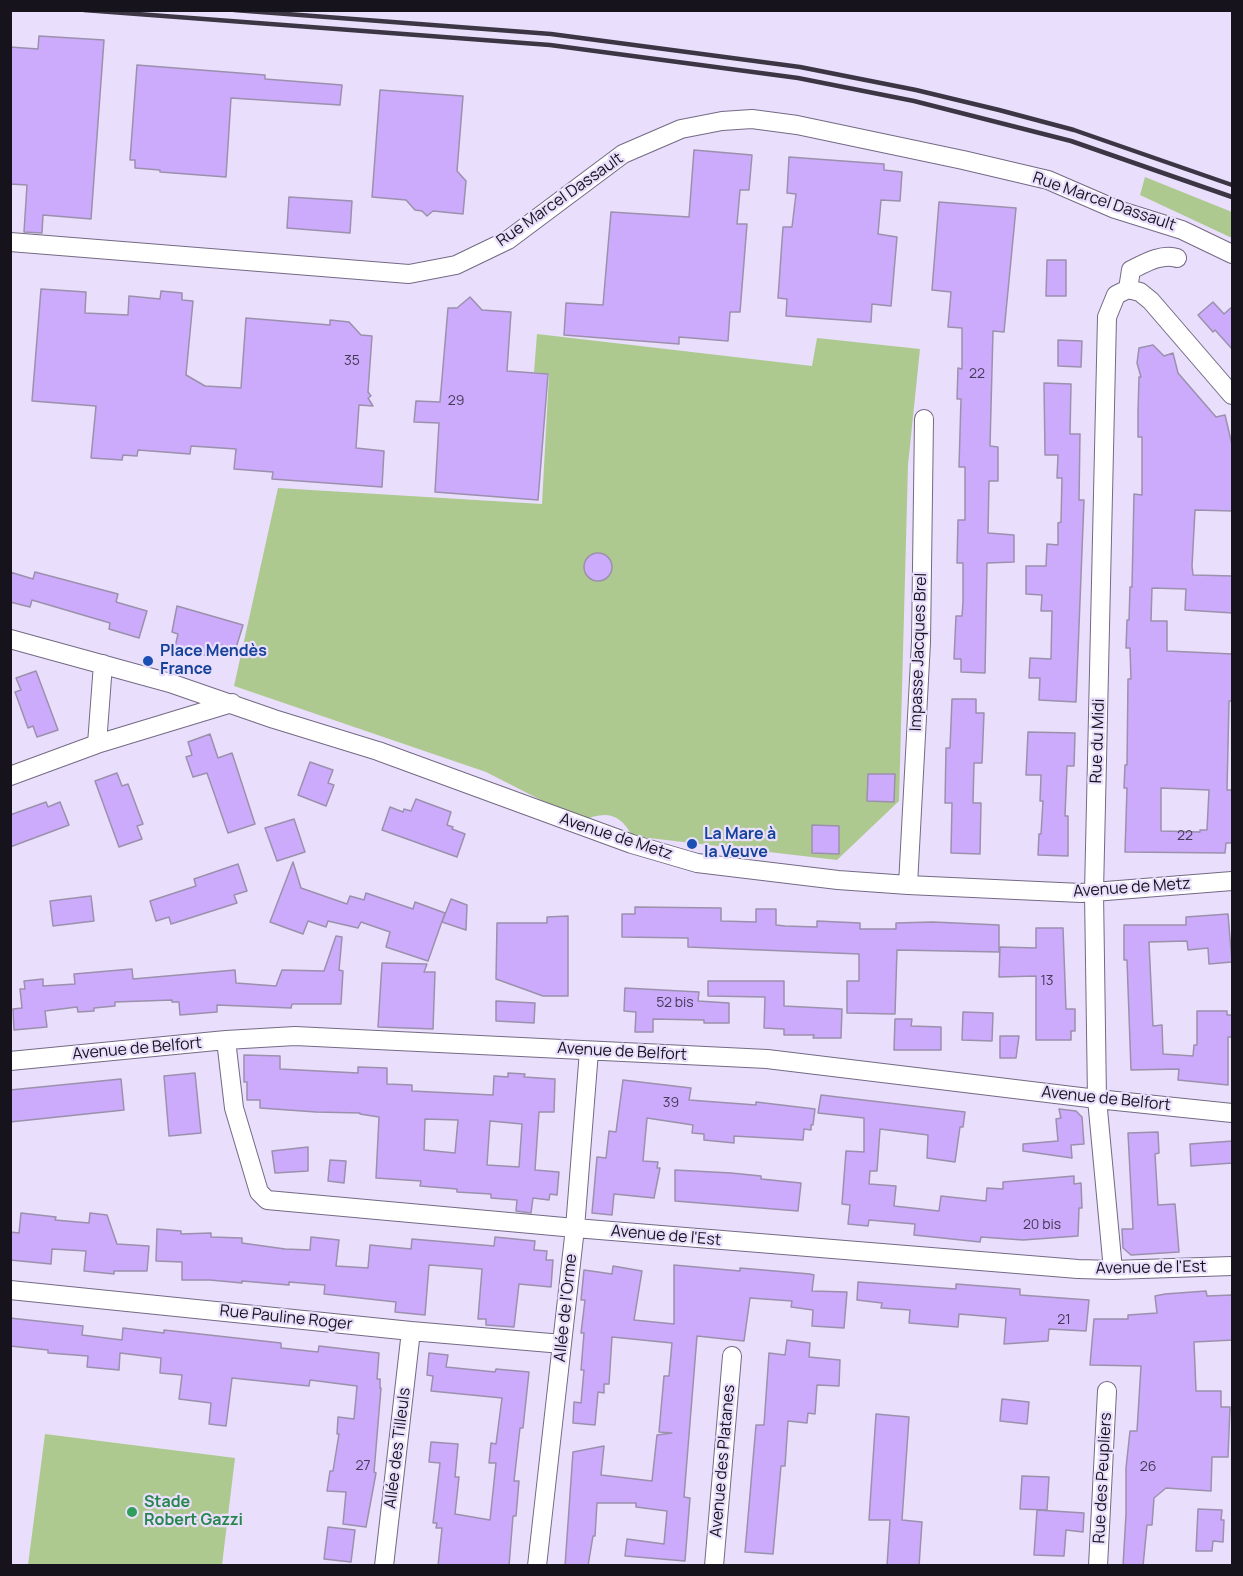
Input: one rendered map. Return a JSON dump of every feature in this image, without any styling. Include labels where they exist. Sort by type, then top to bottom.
[{"type":"street","name":"Rue Marcel Dassault","points":[[10,242],[409,274],[456,265],[508,240],[623,154],[681,129],[722,120],[752,119],[808,127],[1048,180],[1115,209],[1182,230],[1233,254]]},
{"type":"street","name":"Rue du Midi","points":[[1113,1270],[1096,1099],[1094,892],[1107,316],[1116,295],[1128,289],[1131,270],[1154,259],[1170,256],[1177,258]]},
{"type":"street","points":[[1128,289],[1140,292],[1151,301],[1233,395]]},
{"type":"street","name":"Impasse Jacques Brel","points":[[908,885],[921,642],[924,419]]},
{"type":"street","name":"Avenue de Metz","points":[[10,639],[170,683],[378,752],[632,844],[698,863],[838,880],[1094,892],[1233,880]]},
{"type":"street","points":[[97,744],[103,664]]},
{"type":"street","points":[[10,776],[97,744],[232,704]]},
{"type":"street","name":"Avenue de Belfort","points":[[10,1061],[226,1040],[295,1036],[767,1059],[1096,1099],[1233,1113]]},
{"type":"street","name":"Avenue de l'Est","points":[[226,1040],[234,1108],[259,1192],[267,1200],[575,1228],[1113,1270],[1233,1266]]},
{"type":"street","name":"Allée de l'Orme","points":[[537,1566],[575,1228],[589,1051]]},
{"type":"street","name":"Rue Pauline Roger","points":[[10,1290],[562,1344]]},
{"type":"street","name":"Allée des Tilleuls","points":[[384,1566],[411,1331]]},
{"type":"street","name":"Avenue des Platanes","points":[[714,1566],[732,1356]]},
{"type":"street","name":"Rue des Peupliers","points":[[1098,1566],[1107,1391]]},
{"type":"green space","points":[[1145,177],[1232,212],[1232,238],[1140,195]]},
{"type":"green space","points":[[537,334],[812,366],[817,338],[920,349],[908,465],[899,801],[837,860],[632,836],[617,818],[604,815],[582,821],[486,772],[234,686],[278,488],[542,504],[549,374],[534,372]]},
{"type":"green space","name":"Stade Robert Gazzi","points":[[45,1434],[235,1458],[222,1565],[28,1565]]},
{"type":"building","points":[[39,36],[104,40],[91,219],[43,215],[42,233],[24,232],[27,185],[10,184],[10,47],[38,49]]},
{"type":"building","points":[[137,65],[265,75],[265,79],[342,85],[340,105],[231,98],[226,177],[135,168],[135,160],[130,160]]},
{"type":"building","points":[[380,90],[463,96],[457,171],[466,181],[463,214],[433,211],[427,216],[422,211],[415,210],[406,200],[372,197]]},
{"type":"building","points":[[694,150],[752,155],[749,190],[740,190],[737,224],[747,224],[740,312],[730,312],[728,341],[679,337],[679,344],[564,335],[566,303],[603,305],[611,212],[689,217]]},
{"type":"building","points":[[789,157],[884,164],[884,170],[902,172],[900,201],[881,200],[878,234],[897,237],[891,306],[872,304],[871,322],[786,316],[787,299],[778,298],[783,227],[792,227],[796,194],[787,193]]},
{"type":"building","points":[[289,197],[352,201],[350,233],[287,228]]},
{"type":"building","points":[[939,202],[1016,208],[1004,332],[993,331],[990,446],[998,447],[998,481],[989,481],[988,533],[1014,535],[1014,562],[987,563],[985,673],[961,672],[961,659],[954,659],[956,616],[962,616],[963,602],[963,563],[957,563],[958,520],[965,520],[965,467],[959,467],[961,399],[957,399],[958,368],[962,369],[962,328],[948,327],[951,292],[932,290]]},
{"type":"building","points":[[1047,260],[1066,260],[1066,296],[1046,296]]},
{"type":"building","points":[[41,289],[86,292],[85,313],[128,315],[129,296],[160,299],[161,291],[182,293],[182,300],[193,301],[186,375],[205,386],[241,388],[246,318],[330,325],[330,320],[349,322],[361,335],[372,336],[368,392],[371,396],[368,398],[373,406],[359,405],[356,448],[384,451],[382,487],[272,479],[273,472],[234,469],[236,449],[191,446],[190,454],[138,450],[137,456],[123,455],[122,460],[91,458],[96,406],[32,401]]},
{"type":"building","points":[[470,297],[482,310],[511,312],[507,371],[548,374],[538,500],[435,492],[439,423],[414,422],[416,401],[440,402],[448,308],[457,308]]},
{"type":"building","points":[[1213,302],[1224,314],[1233,306],[1233,350],[1198,315]]},
{"type":"building","points":[[1058,340],[1082,341],[1081,367],[1058,366]]},
{"type":"building","points":[[1153,345],[1164,356],[1173,353],[1178,373],[1216,417],[1225,415],[1233,449],[1233,511],[1195,510],[1192,566],[1193,575],[1233,576],[1233,613],[1185,610],[1186,589],[1152,588],[1151,621],[1167,621],[1167,651],[1233,654],[1233,701],[1229,701],[1227,790],[1233,790],[1233,843],[1226,843],[1225,853],[1125,852],[1127,788],[1124,788],[1125,765],[1127,765],[1128,679],[1131,679],[1130,648],[1126,648],[1127,620],[1129,620],[1130,587],[1132,587],[1134,494],[1142,495],[1142,437],[1138,437],[1139,377],[1141,377],[1137,363],[1139,348]],"holes":[[[1161,788],[1209,790],[1207,830],[1200,830],[1200,832],[1161,831]]]},
{"type":"building","points":[[1044,383],[1071,384],[1070,434],[1080,434],[1079,500],[1084,500],[1076,702],[1039,700],[1040,678],[1029,678],[1030,658],[1051,659],[1052,611],[1041,611],[1042,595],[1026,594],[1026,566],[1046,566],[1047,544],[1058,545],[1058,523],[1061,522],[1062,478],[1057,478],[1058,455],[1045,455]]},
{"type":"building","points":[[598,553],[608,557],[612,567],[608,577],[598,581],[588,577],[584,567],[588,557]]},
{"type":"building","points":[[10,572],[33,579],[35,572],[118,594],[116,602],[147,611],[139,638],[109,629],[110,623],[32,600],[30,607],[10,602]]},
{"type":"building","points":[[177,606],[243,625],[236,648],[215,644],[211,657],[175,647],[178,634],[172,632]]},
{"type":"building","points":[[36,671],[58,730],[37,737],[33,726],[28,728],[15,692],[21,690],[16,678]]},
{"type":"building","points":[[952,699],[976,699],[976,713],[984,713],[982,763],[974,763],[973,803],[981,803],[980,854],[951,853],[952,803],[945,803],[946,748],[950,748]]},
{"type":"building","points":[[1028,732],[1075,733],[1074,766],[1067,766],[1065,816],[1068,816],[1068,856],[1038,855],[1043,801],[1040,801],[1041,775],[1026,775]]},
{"type":"building","points":[[210,734],[218,758],[232,753],[255,824],[228,833],[207,773],[193,777],[186,757],[192,755],[188,742]]},
{"type":"building","points":[[310,762],[333,770],[328,783],[334,785],[326,806],[298,795]]},
{"type":"building","points":[[117,773],[122,786],[128,784],[143,824],[137,826],[142,839],[119,847],[95,781]]},
{"type":"building","points":[[868,774],[895,774],[894,802],[867,801]]},
{"type":"building","points":[[416,799],[451,812],[447,825],[465,834],[457,857],[382,830],[390,807],[403,812],[404,809],[411,811]]},
{"type":"building","points":[[46,802],[48,807],[60,802],[69,825],[10,847],[10,815]]},
{"type":"building","points":[[294,819],[305,852],[277,861],[265,828]]},
{"type":"building","points":[[812,825],[839,826],[839,854],[812,853]]},
{"type":"building","points":[[293,862],[301,888],[347,904],[350,896],[364,900],[366,893],[413,909],[415,902],[445,913],[428,961],[386,947],[390,932],[361,922],[358,928],[328,921],[326,927],[308,921],[303,934],[270,922]]},
{"type":"building","points":[[238,864],[247,891],[234,895],[237,903],[171,924],[169,917],[156,921],[150,901],[196,886],[194,879]]},
{"type":"building","points":[[91,896],[94,921],[53,926],[50,901]]},
{"type":"building","points":[[451,899],[467,905],[466,930],[442,922]]},
{"type":"building","points":[[635,907],[721,908],[721,921],[756,922],[756,909],[776,909],[776,925],[785,926],[817,927],[817,921],[860,923],[860,929],[896,929],[896,923],[999,925],[999,952],[897,950],[895,1014],[847,1013],[847,981],[859,981],[859,954],[688,947],[688,938],[622,937],[622,914],[635,914]]},
{"type":"building","points":[[1228,914],[1232,962],[1209,964],[1208,948],[1188,950],[1187,941],[1149,942],[1153,1026],[1162,1025],[1163,1054],[1193,1056],[1194,1045],[1197,1045],[1197,1011],[1227,1011],[1227,1015],[1233,1015],[1233,1037],[1228,1037],[1228,1085],[1178,1080],[1179,1069],[1131,1070],[1124,925],[1186,925],[1186,917]]},
{"type":"building","points":[[568,916],[568,996],[543,996],[496,979],[497,923],[547,923],[547,917]]},
{"type":"building","points":[[1036,928],[1063,928],[1066,1009],[1075,1009],[1075,1031],[1071,1031],[1071,1040],[1036,1040],[1036,976],[999,977],[1000,947],[1036,948]]},
{"type":"building","points":[[336,936],[342,937],[339,970],[343,971],[341,1004],[292,1004],[291,1008],[217,1005],[217,1012],[180,1015],[179,1002],[172,1002],[172,1000],[115,1002],[115,1006],[94,1008],[94,1011],[78,1012],[77,1007],[45,1011],[47,1027],[14,1030],[13,1009],[22,1008],[20,989],[25,989],[24,981],[43,979],[43,986],[75,984],[74,974],[132,969],[133,979],[235,970],[236,983],[276,986],[282,970],[324,971]]},
{"type":"building","points":[[382,963],[427,964],[424,972],[435,972],[433,1029],[378,1027]]},
{"type":"building","points":[[708,981],[784,981],[784,1006],[842,1009],[841,1038],[784,1035],[784,1029],[764,1028],[765,997],[708,996]]},
{"type":"building","points":[[625,988],[699,992],[698,1001],[729,1003],[729,1023],[653,1019],[653,1032],[635,1032],[636,1012],[624,1011]]},
{"type":"building","points":[[496,1001],[535,1003],[534,1023],[496,1021]]},
{"type":"building","points":[[963,1012],[993,1013],[992,1041],[962,1040]]},
{"type":"building","points":[[895,1019],[912,1019],[911,1026],[941,1027],[941,1050],[894,1050]]},
{"type":"building","points":[[1000,1036],[1019,1036],[1016,1058],[1000,1058]]},
{"type":"building","points":[[244,1055],[280,1056],[280,1069],[358,1073],[358,1067],[387,1068],[387,1084],[412,1085],[412,1091],[493,1095],[494,1076],[508,1077],[508,1073],[525,1074],[524,1077],[555,1079],[554,1112],[539,1112],[535,1170],[559,1172],[557,1195],[550,1194],[549,1200],[533,1198],[531,1213],[516,1211],[517,1200],[491,1198],[491,1194],[457,1192],[457,1189],[420,1186],[421,1181],[376,1178],[379,1117],[360,1113],[260,1108],[260,1100],[247,1100],[247,1082],[244,1082]],"holes":[[[425,1119],[458,1120],[455,1153],[424,1150]],[[490,1121],[522,1124],[519,1167],[487,1165]]]},
{"type":"building","points":[[195,1073],[201,1133],[169,1136],[164,1076]]},
{"type":"building","points":[[121,1079],[124,1110],[10,1122],[10,1090]]},
{"type":"building","points":[[623,1080],[691,1088],[689,1100],[756,1105],[756,1102],[815,1109],[813,1125],[811,1125],[811,1130],[804,1129],[803,1140],[734,1136],[734,1143],[704,1140],[704,1134],[692,1133],[693,1125],[647,1118],[643,1161],[658,1162],[657,1168],[660,1168],[654,1198],[614,1194],[612,1215],[592,1213],[597,1157],[606,1158],[609,1131],[616,1132]]},
{"type":"building","points":[[821,1095],[965,1112],[963,1127],[960,1127],[955,1162],[927,1158],[928,1135],[880,1129],[877,1171],[870,1171],[869,1184],[896,1186],[894,1206],[939,1211],[941,1196],[986,1201],[987,1188],[1003,1189],[1003,1182],[1074,1176],[1074,1184],[1081,1183],[1082,1208],[1079,1208],[1078,1236],[1023,1240],[981,1237],[980,1242],[914,1235],[915,1224],[869,1220],[868,1226],[848,1224],[850,1205],[842,1204],[846,1151],[864,1152],[864,1118],[818,1113]]},
{"type":"building","points":[[1059,1109],[1076,1111],[1082,1117],[1084,1144],[1071,1145],[1072,1158],[1023,1151],[1023,1144],[1058,1141],[1056,1119],[1061,1118]]},
{"type":"building","points":[[1158,1132],[1159,1153],[1155,1154],[1158,1205],[1175,1204],[1179,1252],[1131,1255],[1123,1248],[1122,1229],[1133,1229],[1128,1133]]},
{"type":"building","points":[[1233,1141],[1233,1163],[1191,1166],[1190,1144]]},
{"type":"building","points":[[308,1147],[308,1171],[275,1173],[272,1151]]},
{"type":"building","points":[[330,1160],[346,1161],[344,1183],[328,1181]]},
{"type":"building","points":[[675,1170],[761,1176],[761,1179],[801,1183],[798,1211],[675,1201]]},
{"type":"building","points":[[21,1213],[56,1217],[55,1220],[89,1223],[90,1213],[107,1215],[117,1244],[149,1246],[147,1271],[114,1271],[114,1274],[84,1271],[86,1251],[52,1249],[51,1264],[10,1260],[10,1232],[19,1233]]},
{"type":"building","points":[[157,1229],[181,1231],[181,1234],[211,1233],[211,1237],[242,1238],[242,1243],[285,1249],[310,1250],[311,1237],[339,1240],[336,1266],[368,1268],[370,1245],[411,1249],[412,1239],[494,1246],[495,1237],[535,1241],[534,1250],[547,1251],[546,1260],[553,1260],[551,1287],[519,1284],[514,1327],[486,1325],[486,1319],[478,1319],[482,1269],[429,1265],[425,1315],[395,1312],[396,1302],[324,1294],[325,1285],[182,1280],[182,1262],[156,1261]]},
{"type":"building","points":[[674,1265],[814,1275],[812,1291],[847,1292],[844,1328],[812,1326],[813,1310],[791,1307],[792,1301],[750,1298],[744,1341],[697,1336],[684,1497],[690,1498],[685,1561],[625,1556],[627,1539],[664,1544],[667,1511],[636,1507],[636,1503],[597,1503],[595,1536],[593,1536],[588,1566],[565,1566],[573,1452],[604,1446],[601,1475],[652,1481],[657,1435],[672,1433],[659,1432],[664,1376],[669,1376],[672,1343],[612,1337],[609,1384],[604,1384],[604,1393],[598,1392],[595,1425],[573,1423],[574,1402],[581,1403],[584,1370],[581,1370],[584,1333],[581,1333],[585,1300],[581,1300],[584,1270],[612,1274],[613,1266],[642,1271],[634,1320],[674,1324]]},
{"type":"building","points":[[858,1282],[956,1289],[956,1284],[1020,1289],[1020,1295],[1089,1300],[1086,1331],[1049,1329],[1048,1341],[1004,1344],[1006,1318],[959,1314],[958,1327],[909,1323],[910,1310],[881,1308],[882,1303],[857,1300]]},
{"type":"building","points":[[1206,1291],[1207,1296],[1233,1295],[1233,1340],[1194,1342],[1196,1391],[1221,1391],[1221,1407],[1230,1407],[1228,1457],[1212,1457],[1211,1491],[1166,1488],[1154,1498],[1152,1525],[1147,1525],[1143,1566],[1123,1566],[1126,1468],[1130,1431],[1137,1431],[1141,1366],[1090,1365],[1094,1319],[1128,1319],[1128,1315],[1157,1313],[1155,1296]]},
{"type":"building","points":[[10,1318],[83,1326],[82,1335],[122,1340],[123,1328],[164,1333],[164,1330],[281,1343],[281,1348],[318,1352],[319,1346],[379,1353],[377,1379],[380,1379],[381,1388],[374,1472],[376,1473],[366,1527],[343,1524],[346,1492],[327,1491],[339,1434],[337,1434],[338,1417],[354,1419],[357,1386],[310,1380],[309,1386],[232,1378],[226,1426],[209,1424],[211,1403],[179,1399],[182,1375],[160,1373],[161,1358],[120,1353],[119,1370],[87,1367],[88,1356],[48,1353],[48,1350],[10,1346]]},
{"type":"building","points":[[787,1340],[810,1343],[809,1357],[840,1360],[839,1386],[817,1385],[815,1414],[808,1413],[807,1423],[788,1421],[785,1466],[781,1466],[773,1554],[745,1552],[756,1425],[764,1425],[769,1353],[785,1355]]},
{"type":"building","points":[[429,1353],[448,1355],[446,1367],[495,1372],[496,1369],[529,1372],[514,1481],[519,1481],[516,1516],[513,1516],[509,1566],[438,1566],[442,1528],[436,1528],[437,1523],[433,1523],[440,1463],[429,1462],[431,1442],[458,1444],[455,1477],[459,1477],[455,1514],[490,1520],[496,1463],[489,1463],[491,1443],[496,1444],[502,1398],[431,1391],[433,1376],[427,1375]]},
{"type":"building","points":[[1002,1399],[1029,1402],[1027,1424],[1000,1421]]},
{"type":"building","points":[[876,1414],[909,1417],[902,1520],[922,1522],[919,1566],[887,1566],[890,1520],[869,1520]]},
{"type":"building","points":[[1022,1476],[1049,1477],[1047,1510],[1020,1509]]},
{"type":"building","points":[[1198,1509],[1222,1510],[1223,1542],[1213,1541],[1212,1551],[1196,1551]]},
{"type":"building","points":[[1037,1510],[1084,1513],[1083,1532],[1066,1530],[1064,1556],[1034,1555]]},
{"type":"building","points":[[328,1527],[355,1530],[351,1562],[324,1559]]},
{"type":"railway","points":[[84,10],[550,45],[798,78],[914,101],[1071,141],[1232,197]]},
{"type":"railway","points":[[234,10],[551,34],[800,67],[916,90],[1074,130],[1232,185]]},
{"type":"place","name":"Place Mendès France","points":[[148,661]]},
{"type":"place","name":"La Mare à la Veuve","points":[[692,844]]},
{"type":"place","name":"Stade Robert Gazzi","points":[[132,1512]]}]
